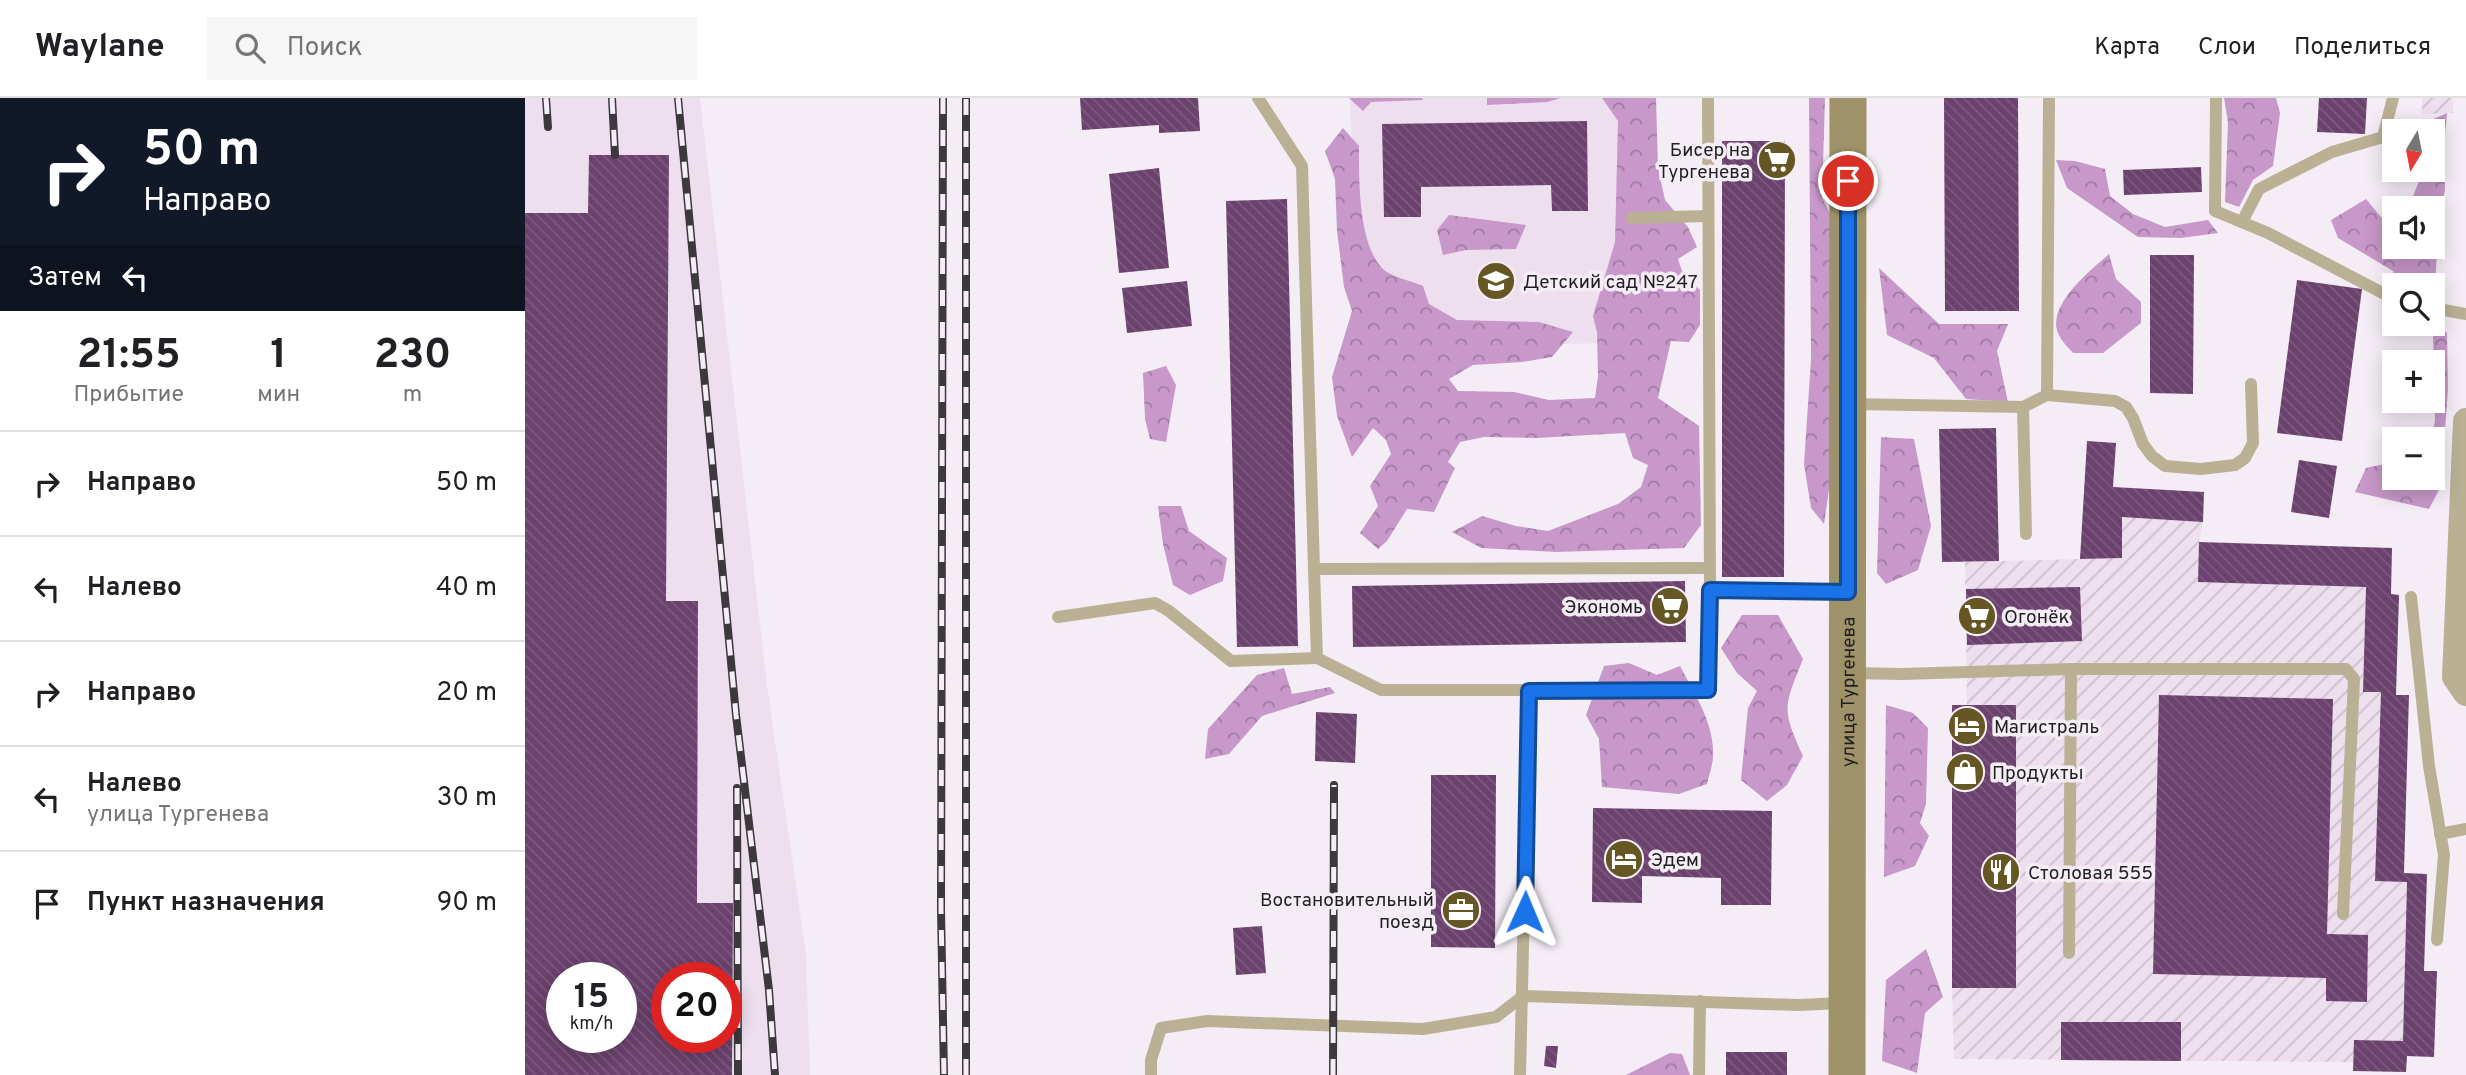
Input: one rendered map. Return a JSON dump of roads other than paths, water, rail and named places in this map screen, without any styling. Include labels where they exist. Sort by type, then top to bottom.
[{"type":"main road","name":"улица Тургенева","points":[[1847,1075],[1848,98]]},
{"type":"street","points":[[2466,421],[2455,677],[2466,694]]},
{"type":"lane","points":[[1258,98],[1302,166],[1317,658]]},
{"type":"lane","points":[[1058,617],[1155,603],[1169,611],[1231,661],[1317,658],[1381,690],[1708,690],[1708,98]]},
{"type":"lane","points":[[2047,395],[2049,98]]},
{"type":"lane","points":[[2216,98],[2215,211],[2268,233],[2382,293]]},
{"type":"lane","points":[[2242,222],[2259,189],[2332,152],[2383,136],[2393,98]]},
{"type":"lane","points":[[1632,218],[1707,216]]},
{"type":"lane","points":[[2445,310],[2466,314]]},
{"type":"lane","points":[[1848,404],[2023,407],[2047,395],[2115,401],[2126,407],[2143,444],[2152,456],[2165,466],[2201,469],[2235,465],[2245,458],[2253,443],[2251,384]]},
{"type":"lane","points":[[2023,407],[2026,534]]},
{"type":"lane","points":[[1314,569],[1708,568]]},
{"type":"lane","points":[[1710,590],[1848,592]]},
{"type":"lane","points":[[2411,597],[2429,765],[2444,855],[2437,940]]},
{"type":"lane","points":[[1847,673],[1928,674],[2071,669],[2346,669],[2354,679],[2343,914]]},
{"type":"lane","points":[[2069,953],[2071,669]]},
{"type":"lane","points":[[1520,1075],[1529,691]]},
{"type":"lane","points":[[2440,834],[2466,830]]},
{"type":"lane","points":[[1151,1075],[1151,1060],[1161,1028],[1207,1021],[1423,1029],[1496,1017],[1523,996],[1799,1005],[1846,1003]]},
{"type":"lane","points":[[1699,1075],[1700,1001]]},
{"type":"railway","points":[[546,98],[548,127]]},
{"type":"railway","points":[[612,98],[615,155]]},
{"type":"railway","points":[[678,98],[736,715],[769,990],[775,1075]]},
{"type":"railway","points":[[943,98],[941,910],[944,1075]]},
{"type":"railway","points":[[966,98],[966,1075]]},
{"type":"railway","points":[[1333,1075],[1334,785]]},
{"type":"railway","points":[[737,788],[738,1075]]},
{"type":"place","name":"Бисер на Тургенева","points":[[1777,160]]},
{"type":"place","name":"Детский сад №247","points":[[1496,281]]},
{"type":"place","name":"Экономь","points":[[1670,606]]},
{"type":"place","name":"Огонёк","points":[[1977,616]]},
{"type":"place","name":"Магистраль","points":[[1967,726]]},
{"type":"place","name":"Продукты","points":[[1965,772]]},
{"type":"place","name":"Эдем","points":[[1624,859]]},
{"type":"place","name":"Столовая 555","points":[[2001,872]]},
{"type":"place","name":"Востановительный поезд","points":[[1461,910]]}]
